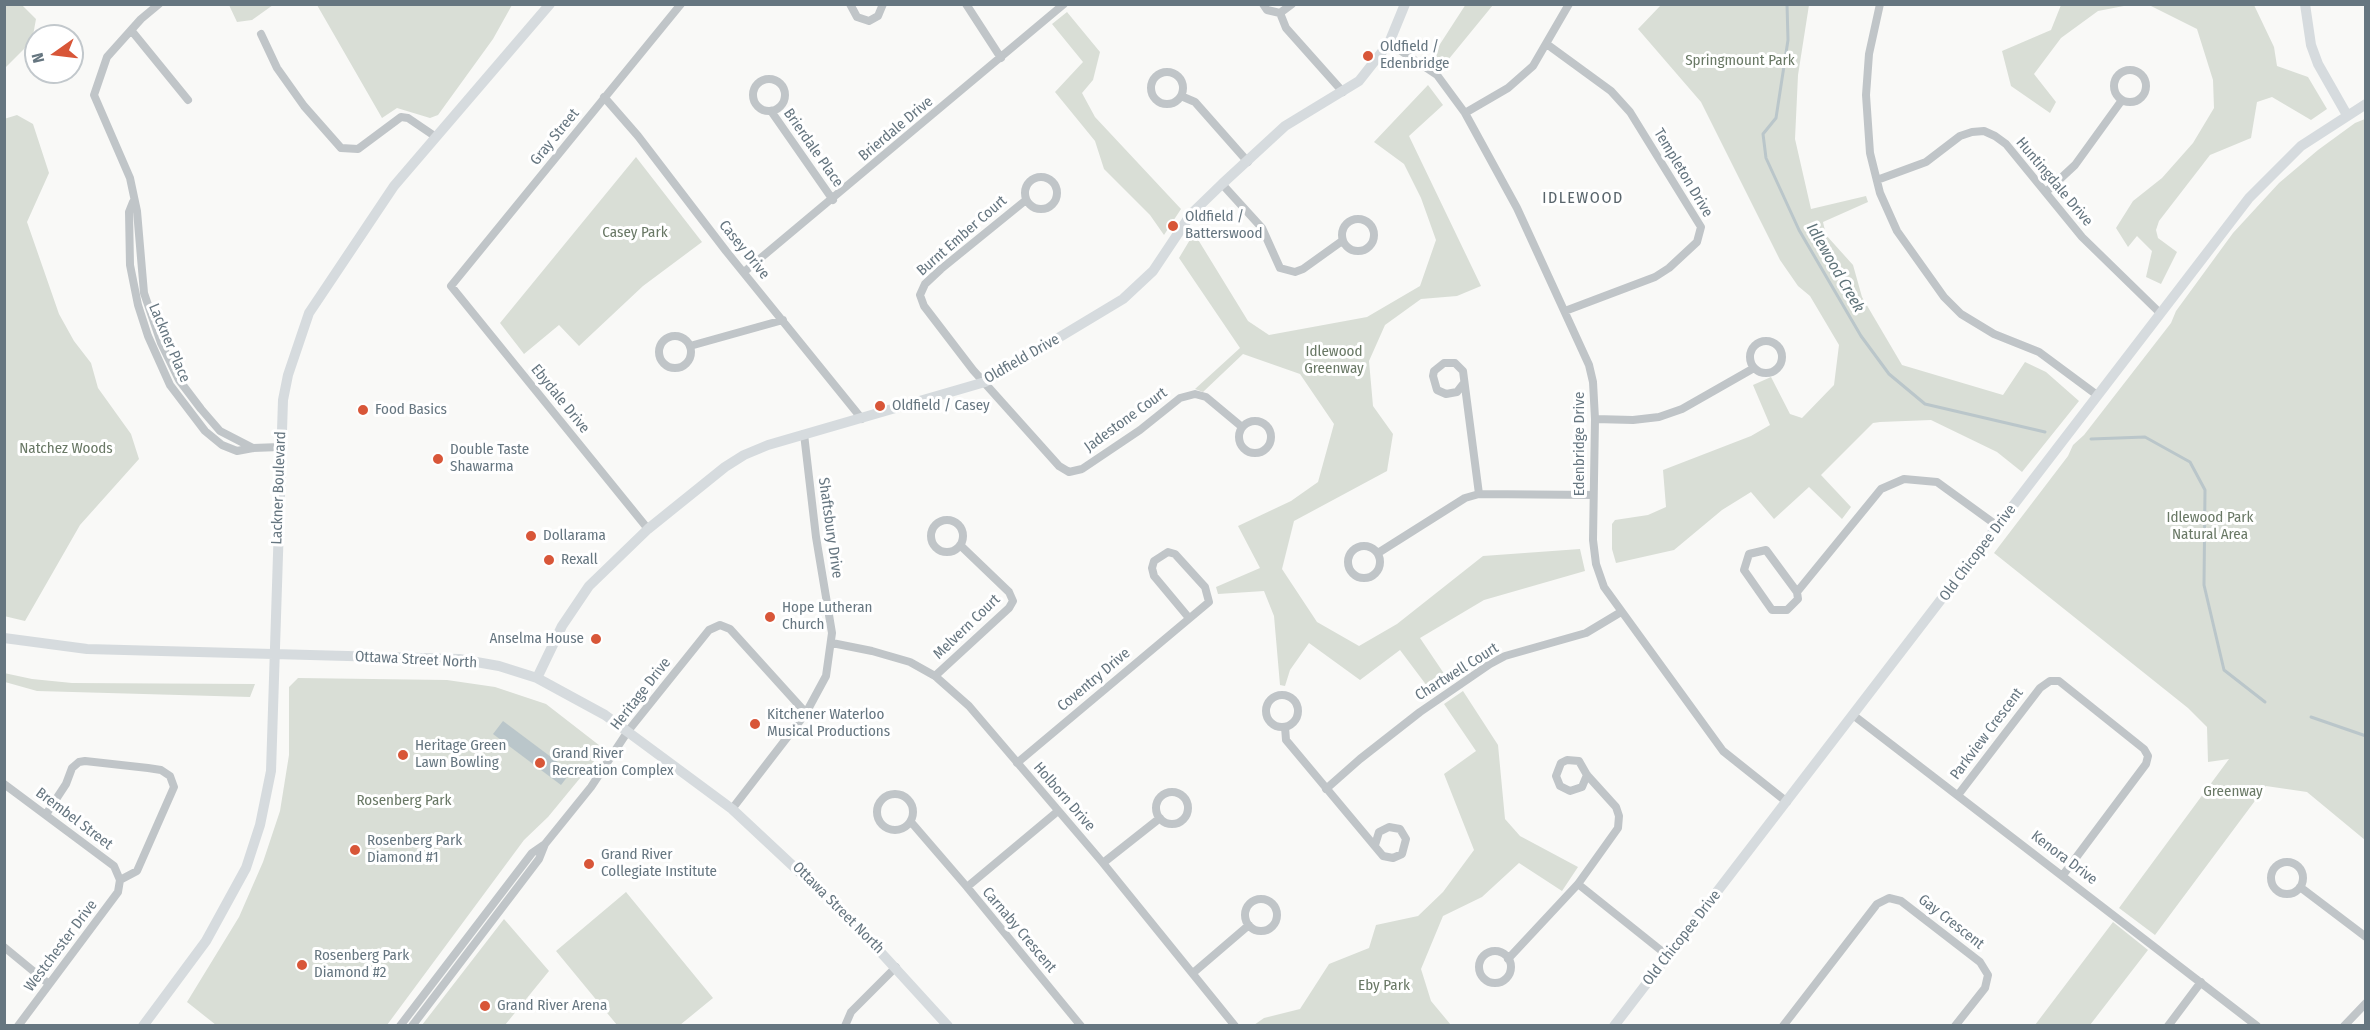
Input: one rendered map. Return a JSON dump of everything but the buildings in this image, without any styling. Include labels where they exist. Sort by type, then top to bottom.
[{"type":"street","name":"Lackner Place","points":[[159,4],[107,57],[94,95],[127,167],[133,202],[137,211],[144,293],[161,343],[179,380],[220,431],[253,447],[280,447]]},
{"type":"street","name":"Lackner Boulevard","points":[[143,1026],[206,941],[246,868],[260,825],[272,771],[280,447],[286,383],[309,313],[383,202],[550,4]]},
{"type":"street","name":"Gray Street","points":[[451,286],[681,4]]},
{"type":"street","points":[[850,4],[857,17],[868,21],[878,16],[883,4]]},
{"type":"street","points":[[966,4],[1000,58]]},
{"type":"street","name":"Brierdale Drive","points":[[744,272],[833,200],[1064,4]]},
{"type":"street","points":[[1263,4],[1267,10],[1280,13],[1292,4]]},
{"type":"street","name":"Oldfield Drive","points":[[537,678],[562,626],[589,586],[648,529],[744,455],[804,434],[985,382],[1123,299],[1139,287],[1153,271],[1191,214],[1222,184],[1285,126],[1359,81],[1389,43],[1405,4]]},
{"type":"street","points":[[1465,113],[1517,81],[1533,66],[1548,45],[1569,4]]},
{"type":"street","points":[[1880,4],[1869,54],[1866,95],[1870,153],[1880,193],[1898,231],[1944,297],[1961,314],[1994,334],[2039,352],[2097,395]]},
{"type":"street","points":[[2305,4],[2307,27],[2318,64],[2347,115]]},
{"type":"street","points":[[1280,13],[1286,28],[1343,92]]},
{"type":"street","points":[[131,30],[188,100]]},
{"type":"street","points":[[261,34],[277,68],[326,133],[341,148],[358,149],[401,117],[408,118],[436,137]]},
{"type":"street","name":"Edenbridge Drive","points":[[1389,43],[1437,75],[1465,113],[1517,208],[1589,365],[1593,382],[1595,419],[1593,495],[1596,564],[1604,587],[1723,751],[1787,802]]},
{"type":"street","name":"Templeton Drive","points":[[1548,45],[1611,91],[1630,112],[1701,227],[1697,242],[1662,273],[1645,282],[1565,311]]},
{"type":"street","points":[[1181,96],[1195,102],[1248,162]]},
{"type":"street","name":"Casey Drive","points":[[604,97],[638,136],[862,419]]},
{"type":"street","points":[[2046,192],[2075,165],[2122,100]]},
{"type":"street","name":"Old Chicopee Drive","points":[[1614,1026],[1999,527],[2097,395],[2249,198],[2301,146],[2366,104]]},
{"type":"street","name":"Brierdale Place","points":[[771,111],[833,200]]},
{"type":"street","name":"Huntingdale Drive","points":[[1877,180],[1926,162],[1960,136],[1984,131],[2006,144],[2082,237],[2160,313]]},
{"type":"street","points":[[1222,184],[1262,228],[1280,268],[1295,272],[1342,241]]},
{"type":"street","name":"Burnt Ember Court","points":[[985,382],[924,306],[920,295],[925,284],[940,269],[1026,200]]},
{"type":"street","points":[[1353,219],[1363,219],[1373,228],[1373,241],[1363,251],[1352,251],[1342,241],[1342,229],[1353,219]]},
{"type":"street","name":"Ebydale Drive","points":[[451,286],[648,529]]},
{"type":"street","points":[[690,346],[783,320]]},
{"type":"street","points":[[1595,419],[1633,420],[1675,412],[1754,368]]},
{"type":"street","name":"Jadestone Court","points":[[985,382],[1059,466],[1069,472],[1082,469],[1140,430],[1180,398],[1195,394],[1206,397],[1242,427]]},
{"type":"street","points":[[1464,383],[1479,494]]},
{"type":"street","name":"Shaftsbury Drive","points":[[732,809],[806,713],[826,676],[832,643],[804,434]]},
{"type":"street","points":[[1797,592],[1766,550],[1749,554],[1744,570],[1772,610],[1787,610],[1797,599],[1797,592],[1881,489],[1904,479],[1937,482],[1999,527]]},
{"type":"street","points":[[1378,553],[1465,498],[1479,494],[1593,495]]},
{"type":"street","name":"Melvern Court","points":[[935,676],[1009,608],[1013,601],[1010,592],[960,545]]},
{"type":"street","points":[[1366,545],[1378,553],[1381,564],[1371,577],[1362,578],[1351,573],[1348,559],[1355,548],[1366,545]]},
{"type":"street","name":"Coventry Drive","points":[[1017,763],[1209,602],[1209,593],[1175,554],[1168,552],[1160,555],[1152,568],[1154,576],[1189,618]]},
{"type":"street","name":"Chartwell Court","points":[[1326,789],[1420,712],[1490,664],[1505,656],[1586,633],[1621,612]]},
{"type":"street","name":"Heritage Drive","points":[[412,1026],[452,964],[532,853],[545,844],[591,787],[628,731],[709,630],[720,625],[730,629],[806,713]]},
{"type":"street","name":"Ottawa Street North","points":[[4,638],[87,649],[275,652],[459,659],[499,666],[537,678],[576,698],[628,731],[732,809],[801,870],[896,967],[948,1026]]},
{"type":"street","name":"Holborn Drive","points":[[832,643],[910,663],[935,676],[969,706],[1103,863],[1234,1026]]},
{"type":"street","name":"Parkview Crescent","points":[[1958,795],[2040,688],[2050,681],[2059,681],[2144,749],[2148,756],[2146,764],[2063,874]]},
{"type":"street","name":"Kenora Drive","points":[[1853,715],[2063,874],[2257,1026]]},
{"type":"street","points":[[1285,727],[1286,740],[1375,845]]},
{"type":"street","points":[[47,813],[66,784],[72,768],[79,762],[161,770],[170,776],[174,787],[137,871],[120,880]]},
{"type":"street","points":[[1508,959],[1578,884],[1618,828],[1619,816],[1616,807],[1587,775]]},
{"type":"street","name":"Brembel Street","points":[[4,784],[47,813],[114,866],[120,880]]},
{"type":"street","points":[[895,794],[908,799],[914,812],[911,822],[899,830],[887,828],[878,816],[882,800],[895,794]]},
{"type":"street","name":"Carnaby Crescent","points":[[1058,811],[967,887],[1081,1026]]},
{"type":"street","points":[[1103,863],[1160,818]]},
{"type":"street","points":[[911,822],[967,887]]},
{"type":"street","name":"Westchester Drive","points":[[18,1026],[118,892],[120,880]]},
{"type":"street","points":[[1578,884],[1668,956]]},
{"type":"street","points":[[2300,887],[2366,937]]},
{"type":"street","name":"Gay Crescent","points":[[1783,1026],[1877,904],[1889,898],[1901,901],[1980,962],[1988,975],[1985,988],[1955,1026]]},
{"type":"street","points":[[1192,973],[1249,925]]},
{"type":"street","points":[[4,947],[49,984]]},
{"type":"street","name":"Heritage Drive","points":[[400,1026],[452,964]]},
{"type":"street","points":[[845,1026],[851,1012],[896,967]]},
{"type":"street","points":[[2168,1026],[2202,982]]},
{"type":"street","points":[[2344,1026],[2366,1003]]},
{"type":"green space","points":[[5,4],[22,5],[36,19],[35,24],[24,24],[24,49],[5,68]]},
{"type":"green space","points":[[1466,4],[1493,5],[1448,60],[1431,58]]},
{"type":"green space","points":[[229,5],[273,5],[252,20],[237,22]]},
{"type":"green space","points":[[317,5],[512,5],[493,39],[438,115],[430,118],[397,108],[382,118]]},
{"type":"green space","name":"Springmount Park","points":[[1661,5],[1809,5],[1798,75],[1795,139],[1811,209],[1866,196],[1868,202],[1823,222],[1826,235],[1853,265],[1862,297],[1902,365],[2003,395],[2025,362],[2046,372],[2079,401],[2022,472],[1997,452],[1931,420],[1873,423],[1821,475],[1851,507],[1842,519],[1809,487],[1774,519],[1751,492],[1722,510],[1674,550],[1616,563],[1612,549],[1612,524],[1615,520],[1648,515],[1666,507],[1663,470],[1751,436],[1770,425],[1753,385],[1771,377],[1790,414],[1802,418],[1834,385],[1839,345],[1810,296],[1798,286],[1780,260],[1701,102],[1638,29]]},
{"type":"green space","points":[[2061,5],[2129,5],[2098,11],[2061,38],[2034,74],[2056,102],[2050,113],[2011,86],[2002,51],[2051,30]]},
{"type":"green space","points":[[2149,5],[2254,5],[2274,47],[2277,66],[2308,77],[2327,109],[2311,120],[2272,97],[2257,102],[2251,138],[2210,155],[2159,221],[2156,230],[2158,238],[2177,252],[2161,284],[2146,277],[2152,251],[2137,236],[2128,247],[2116,228],[2133,201],[2162,178],[2193,143],[2214,108],[2213,80],[2197,29]]},
{"type":"green space","points":[[1067,12],[1100,52],[1093,80],[1082,93],[1095,117],[1181,209],[1164,235],[1150,215],[1104,169],[1095,141],[1055,92],[1083,62],[1052,24]]},
{"type":"green space","name":"Idlewood Greenway","points":[[1428,85],[1443,105],[1409,136],[1481,286],[1457,296],[1421,299],[1385,325],[1369,361],[1373,406],[1393,434],[1387,471],[1294,521],[1282,569],[1317,622],[1359,646],[1397,624],[1483,556],[1580,549],[1585,571],[1484,600],[1420,638],[1447,678],[1430,690],[1400,650],[1360,680],[1309,643],[1290,670],[1285,686],[1280,685],[1274,616],[1264,591],[1218,594],[1216,587],[1260,568],[1238,526],[1291,501],[1318,482],[1334,424],[1300,374],[1243,354],[1203,392],[1195,389],[1240,348],[1179,258],[1194,233],[1248,321],[1269,335],[1367,317],[1420,286],[1436,240],[1421,198],[1404,164],[1374,142]]},
{"type":"green space","name":"Natchez Woods","points":[[17,115],[33,124],[49,173],[27,222],[59,314],[74,341],[91,363],[98,388],[131,434],[139,459],[80,525],[25,621],[4,616],[4,119]]},
{"type":"green space","name":"Idlewood Park Natural Area","points":[[2365,119],[2365,840],[2307,792],[2266,786],[2155,935],[2119,908],[2229,759],[2208,762],[2207,727],[2188,708],[1994,553],[2068,456],[2073,445],[2084,435],[2171,323],[2176,311],[2233,233],[2279,183],[2318,150],[2355,123]]},
{"type":"green space","name":"Casey Park","points":[[636,157],[702,242],[643,286],[579,346],[559,325],[524,354],[500,323]]},
{"type":"green space","points":[[4,673],[32,679],[72,683],[255,684],[250,697],[37,691],[5,682]]},
{"type":"green space","name":"Rosenberg Park","points":[[298,678],[447,680],[495,687],[546,704],[604,749],[548,817],[524,840],[387,1025],[216,1025],[187,1002],[239,917],[263,862],[280,811],[289,755],[289,687]]},
{"type":"green space","name":"Eby Park","points":[[1463,691],[1498,745],[1505,819],[1520,836],[1578,867],[1562,891],[1519,863],[1482,897],[1443,916],[1421,969],[1431,1001],[1451,1025],[1254,1025],[1264,1018],[1300,1009],[1329,964],[1369,948],[1376,925],[1418,916],[1443,892],[1474,850],[1444,774],[1476,751],[1444,704]]},
{"type":"green space","points":[[626,892],[713,998],[680,1025],[617,1025],[556,951]]},
{"type":"green space","points":[[504,919],[549,971],[505,1025],[422,1025]]},
{"type":"green space","points":[[2113,922],[2148,950],[2090,1025],[2035,1025]]},
{"type":"shaded area","points":[[503,721],[571,772],[561,785],[493,734]]},
{"type":"waterway","name":"Idlewood Creek","points":[[1787,4],[1788,40],[1776,118],[1763,134],[1766,158],[1799,230],[1861,336],[1889,374],[1925,404],[2045,432]]},
{"type":"waterway","name":"Idlewood Creek","points":[[2091,439],[2145,437],[2190,462],[2205,490],[2204,585],[2224,670],[2265,702]]},
{"type":"waterway","name":"Idlewood Creek","points":[[2311,717],[2366,736]]},
{"type":"place","name":"Oldfield / Edenbridge","points":[[1368,56]]},
{"type":"place","name":"Oldfield / Batterswood","points":[[1173,226]]},
{"type":"place","name":"Oldfield / Casey","points":[[880,406]]},
{"type":"place","name":"Food Basics","points":[[363,410]]},
{"type":"place","name":"Double Taste Shawarma","points":[[438,459]]},
{"type":"place","name":"Dollarama","points":[[531,536]]},
{"type":"place","name":"Rexall","points":[[549,560]]},
{"type":"place","name":"Hope Lutheran Church","points":[[770,617]]},
{"type":"place","name":"Anselma House","points":[[596,639]]},
{"type":"place","name":"Kitchener Waterloo Musical Productions","points":[[755,724]]},
{"type":"place","name":"Heritage Green Lawn Bowling","points":[[403,755]]},
{"type":"place","name":"Grand River Recreation Complex","points":[[540,763]]},
{"type":"place","name":"Rosenberg Park Diamond #1","points":[[355,850]]},
{"type":"place","name":"Grand River Collegiate Institute","points":[[589,864]]},
{"type":"place","name":"Rosenberg Park Diamond #2","points":[[302,965]]},
{"type":"place","name":"Grand River Arena","points":[[485,1006]]},
{"type":"district","name":"IDLEWOOD","points":[[1583,199]]},
{"type":"park label","name":"Greenway","points":[[2233,792]]}]
